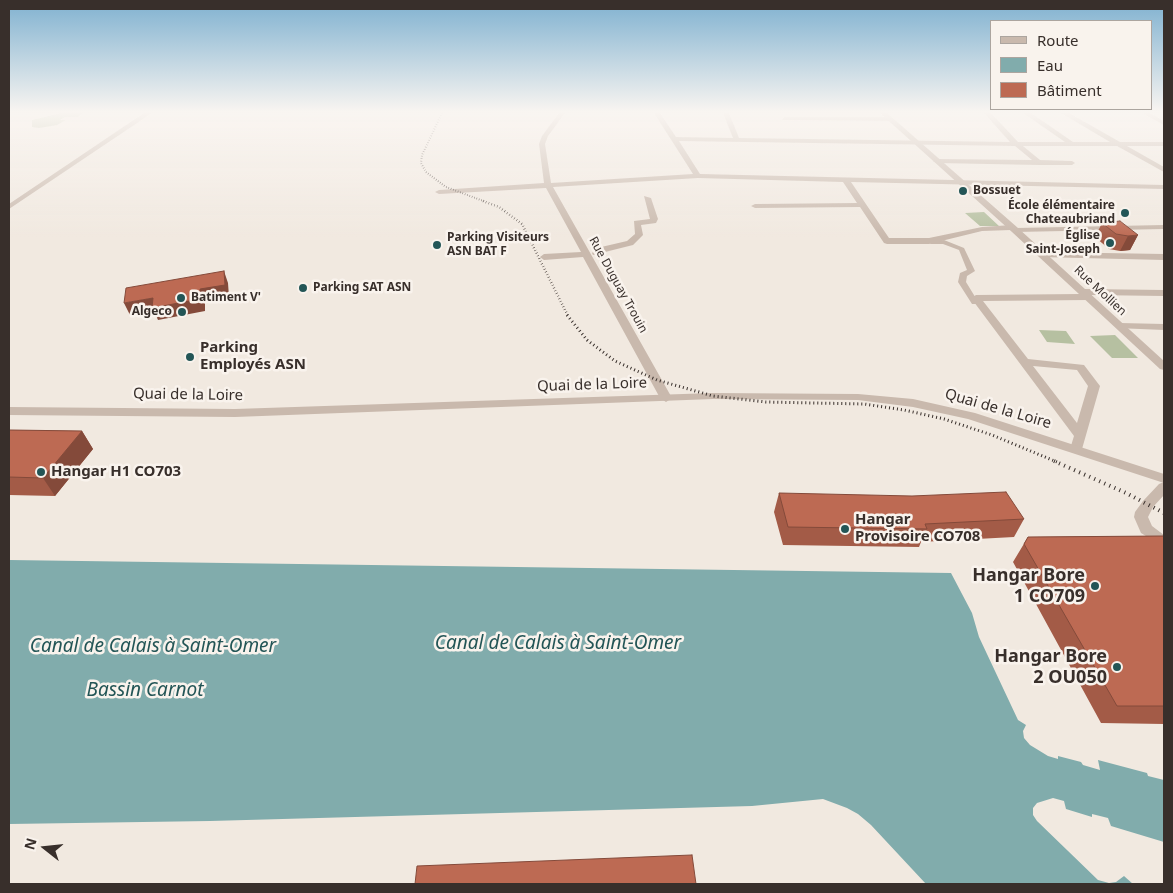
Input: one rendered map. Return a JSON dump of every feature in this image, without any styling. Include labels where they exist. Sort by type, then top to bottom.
[{"type":"street","points":[[9,207],[87,155]]},
{"type":"street","points":[[543,155],[548,185]]},
{"type":"street","points":[[684,155],[698,176]]},
{"type":"street","name":"Rue Mollien","points":[[929,155],[1043,255],[1164,367]]},
{"type":"street","points":[[1029,155],[1039,163]]},
{"type":"street","points":[[1137,155],[1164,170]]},
{"type":"street","points":[[936,161],[1072,163]]},
{"type":"street","points":[[439,192],[698,176],[1164,187]]},
{"type":"street","points":[[845,179],[887,241],[929,241],[982,229],[1164,227]]},
{"type":"street","name":"Rue Duguay Trouin","points":[[548,185],[666,398]]},
{"type":"street","points":[[1146,187],[1158,194]]},
{"type":"street","points":[[596,253],[600,250],[630,243],[639,235],[637,223],[653,221],[647,198]]},
{"type":"street","points":[[755,206],[863,204]]},
{"type":"street","points":[[929,241],[933,243],[944,242],[962,249],[971,271],[964,275],[962,282],[975,302],[978,300],[1164,293]]},
{"type":"street","points":[[544,257],[586,254]]},
{"type":"street","points":[[1043,255],[1164,257]]},
{"type":"street","points":[[978,300],[1079,434]]},
{"type":"street","points":[[1120,326],[1164,327]]},
{"type":"street","points":[[1025,362],[1080,367],[1094,386],[1076,449]]},
{"type":"street","name":"Quai de la Loire","points":[[9,411],[235,413],[666,398],[812,396],[888,400],[971,416],[1164,479]]},
{"type":"street","points":[[1164,486],[1142,512],[1141,517],[1146,529],[1164,542]]},
{"type":"green space","points":[[984,212],[999,226],[980,226],[965,213]]},
{"type":"green space","points":[[1039,330],[1066,331],[1075,344],[1047,342]]},
{"type":"green space","points":[[1115,335],[1138,358],[1112,358],[1090,336]]},
{"type":"water","name":"Bassin Carnot","points":[[9,560],[951,573],[972,613],[979,637],[1018,720],[1026,725],[1023,731],[1024,738],[1030,745],[1048,756],[1058,759],[1058,756],[1081,762],[1083,765],[1100,770],[1098,760],[1147,773],[1148,776],[1164,780],[1164,842],[1111,826],[1108,818],[1092,814],[1092,817],[1066,809],[1064,801],[1053,798],[1037,803],[1033,808],[1033,815],[1037,821],[1098,880],[1109,883],[1116,882],[1124,876],[1133,884],[926,884],[871,825],[858,814],[823,799],[752,806],[210,821],[9,824]]},
{"type":"building","points":[[1120,221],[1138,235],[1116,234],[1102,223]]},
{"type":"building","points":[[224,271],[225,285],[200,289],[200,299],[152,308],[153,298],[124,303],[126,288]]},
{"type":"building","points":[[9,430],[82,431],[43,478],[9,477]]},
{"type":"building","points":[[1006,492],[1024,519],[925,524],[927,529],[788,527],[779,493],[912,496]]},
{"type":"building","points":[[1164,536],[1164,706],[1117,706],[1024,544],[1028,537]]},
{"type":"building","points":[[692,855],[696,884],[415,884],[417,866]]},
{"type":"railway","points":[[422,155],[421,163],[426,172],[446,187],[486,202]]},
{"type":"railway","points":[[483,201],[499,207],[522,224],[568,316]]},
{"type":"railway","points":[[567,315],[587,340],[615,361],[657,380],[713,396],[766,402],[864,404],[904,410],[944,419],[992,435],[1057,462]]},
{"type":"railway","points":[[1054,461],[1126,493],[1164,513]]},
{"type":"place","name":"Bossuet","points":[[963,191]]},
{"type":"place","name":"École élémentaire Chateaubriand","points":[[1125,213]]},
{"type":"place","name":"Église Saint-Joseph","points":[[1110,243]]},
{"type":"place","name":"Parking Visiteurs ASN BAT F","points":[[437,245]]},
{"type":"place","name":"Parking SAT ASN","points":[[303,288]]},
{"type":"place","name":"Batiment V'","points":[[181,298]]},
{"type":"place","name":"Algeco","points":[[182,312]]},
{"type":"place","name":"Parking Employés ASN","points":[[190,357]]},
{"type":"place","name":"Hangar H1 CO703","points":[[41,472]]},
{"type":"place","name":"Hangar Provisoire CO708","points":[[845,529]]},
{"type":"place","name":"Hangar Bore 1 CO709","points":[[1095,586]]},
{"type":"place","name":"Hangar Bore 2 OU050","points":[[1117,667]]},
{"type":"water label","name":"Canal de Calais à Saint-Omer","points":[[558,644]]},
{"type":"water label","name":"Canal de Calais à Saint-Omer","points":[[153,647]]}]
